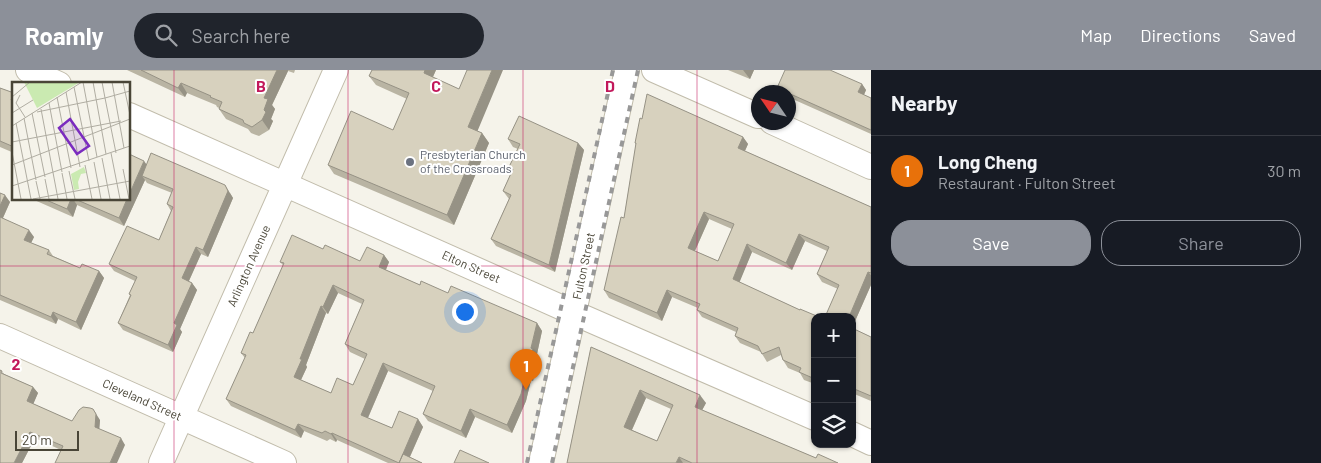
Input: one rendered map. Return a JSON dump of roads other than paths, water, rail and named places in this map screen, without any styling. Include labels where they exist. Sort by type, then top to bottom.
[{"type":"street","points":[[28,70],[55,82]]},
{"type":"street","name":"Arlington Avenue","points":[[161,463],[336,70]]},
{"type":"street","name":"Fulton Street","points":[[542,463],[627,70]]},
{"type":"street","points":[[654,70],[751,113]]},
{"type":"street","name":"Elton Street","points":[[130,115],[811,416]]},
{"type":"street","points":[[790,130],[871,167]]},
{"type":"street","name":"Cleveland Street","points":[[0,336],[284,463]]},
{"type":"street","points":[[856,436],[871,443]]},
{"type":"railway","points":[[527,463],[613,70]]},
{"type":"railway","points":[[552,463],[638,70]]},
{"type":"place","name":"Presbyterian Church of the Crossroads","points":[[410,162]]},
{"type":"place","name":"Long Cheng","points":[[526,390]]}]
